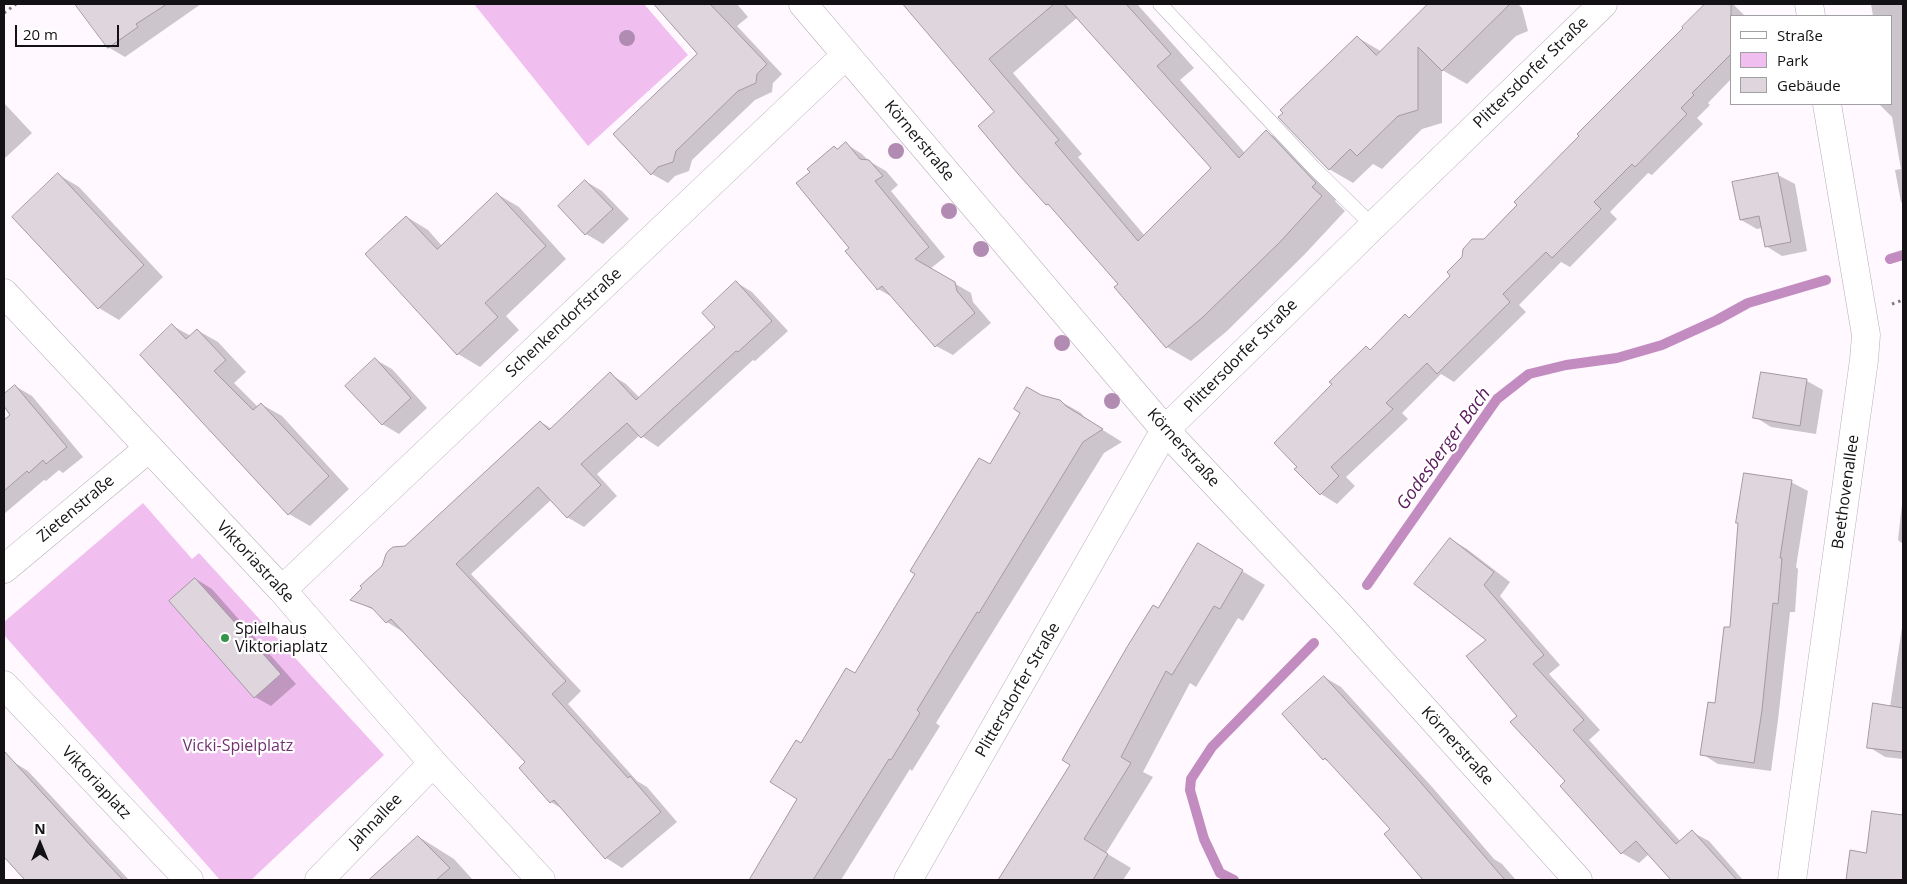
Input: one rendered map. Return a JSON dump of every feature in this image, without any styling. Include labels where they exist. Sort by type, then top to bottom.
[{"type":"street","name":"Körnerstraße","points":[[803,4],[1165,430],[1341,617],[1578,880]]},
{"type":"street","name":"Plittersdorfer Straße","points":[[908,880],[1165,430],[1373,226],[1587,9]]},
{"type":"street","name":"Schenkendorfstraße","points":[[282,590],[846,55]]},
{"type":"street","name":"Beethovenallee","points":[[1792,880],[1866,335],[1827,105]]},
{"type":"street","name":"Viktoriastraße","points":[[4,293],[282,590],[433,762],[541,880]]},
{"type":"street","name":"Zietenstraße","points":[[4,570],[149,448]]},
{"type":"street","name":"Viktoriaplatz","points":[[4,685],[189,880]]},
{"type":"street","name":"Jahnallee","points":[[319,880],[433,762]]},
{"type":"lane","points":[[1160,4],[1312,166],[1373,226]]},
{"type":"path","points":[[4,13],[16,4]]},
{"type":"green space","points":[[474,4],[644,4],[688,55],[588,146]]},
{"type":"green space","name":"Vicki-Spielplatz","points":[[143,503],[192,559],[199,553],[384,755],[251,880],[220,880],[4,635],[4,622]]},
{"type":"building","points":[[75,4],[167,4],[136,24],[138,27],[108,48]]},
{"type":"building","points":[[654,4],[710,4],[767,64],[757,74],[756,83],[738,91],[676,151],[673,162],[658,167],[651,175],[613,134],[697,54]]},
{"type":"building","points":[[903,4],[1054,4],[989,59],[1059,140],[1055,143],[1138,241],[1211,168],[1064,4],[1126,4],[1171,54],[1157,66],[1239,158],[1266,130],[1316,183],[1312,187],[1322,196],[1280,242],[1203,317],[1166,348],[1114,287],[1118,284],[1048,204],[1046,205],[1018,174],[978,126],[994,112]]},
{"type":"building","points":[[1428,4],[1510,4],[1442,71],[1418,47],[1418,110],[1398,116],[1357,156],[1350,149],[1329,170],[1278,117],[1283,113],[1280,110],[1357,36],[1376,55]]},
{"type":"building","points":[[1705,4],[1731,4],[1730,55],[1692,93],[1694,95],[1681,108],[1687,114],[1635,167],[1632,164],[1594,202],[1601,209],[1552,258],[1546,252],[1503,294],[1510,302],[1437,374],[1427,363],[1386,403],[1393,409],[1331,467],[1339,476],[1320,495],[1294,469],[1297,467],[1274,443],[1332,384],[1329,382],[1366,346],[1370,350],[1405,314],[1409,318],[1450,276],[1447,272],[1462,257],[1463,249],[1472,239],[1484,239],[1517,205],[1514,202],[1579,136],[1577,134]]},
{"type":"building","points":[[846,142],[860,159],[869,160],[883,176],[875,181],[929,247],[915,259],[955,282],[957,291],[975,313],[935,347],[882,286],[877,290],[845,251],[849,248],[796,183],[810,172],[807,169],[834,146],[837,149]]},
{"type":"building","points":[[58,173],[144,265],[98,309],[12,217]]},
{"type":"building","points":[[1778,173],[1791,242],[1765,247],[1759,216],[1740,220],[1732,182]]},
{"type":"building","points":[[585,180],[613,209],[585,235],[558,206]]},
{"type":"building","points":[[497,193],[546,246],[485,303],[498,317],[457,355],[365,254],[406,216],[437,249]]},
{"type":"building","points":[[736,281],[772,321],[738,352],[736,351],[641,438],[627,423],[581,464],[601,485],[567,518],[538,487],[456,564],[566,681],[552,694],[628,778],[630,776],[661,812],[605,859],[554,800],[550,803],[519,768],[525,762],[391,619],[386,623],[372,608],[350,600],[362,588],[360,586],[382,566],[389,550],[393,547],[405,546],[540,421],[549,430],[610,372],[636,400],[715,327],[702,313]]},
{"type":"building","points":[[172,324],[186,339],[197,329],[226,360],[214,371],[253,410],[261,403],[329,476],[288,515],[140,355]]},
{"type":"building","points":[[375,358],[411,398],[382,425],[345,386]]},
{"type":"building","points":[[1761,372],[1807,379],[1800,426],[1753,418]]},
{"type":"building","points":[[15,385],[67,447],[46,464],[43,460],[29,473],[27,471],[4,491],[4,420],[10,415],[4,406],[4,394]]},
{"type":"building","points":[[1027,387],[1041,395],[1060,400],[1066,406],[1103,429],[1083,442],[979,613],[977,612],[917,710],[920,713],[813,880],[749,880],[797,799],[770,782],[796,740],[801,743],[846,668],[855,673],[915,574],[910,571],[979,458],[990,464],[1020,413],[1014,409]]},
{"type":"building","points":[[1744,473],[1792,480],[1780,558],[1782,558],[1778,604],[1773,603],[1762,710],[1754,763],[1700,755],[1708,702],[1715,703],[1724,627],[1730,627],[1738,523],[1736,523]]},
{"type":"building","points":[[1450,538],[1494,572],[1484,585],[1544,655],[1533,664],[1584,720],[1573,730],[1676,844],[1692,830],[1737,880],[1671,880],[1636,841],[1621,854],[1560,786],[1565,781],[1510,722],[1517,716],[1466,656],[1486,640],[1414,584]]},
{"type":"building","points":[[1198,543],[1243,570],[1220,609],[1214,606],[1172,675],[1166,671],[1121,757],[1131,763],[1084,839],[1108,854],[1093,880],[998,880],[1070,765],[1062,760],[1127,647],[1153,605],[1158,608]]},
{"type":"building","name":"Spielhaus Viktoriaplatz","points":[[195,578],[281,674],[254,698],[169,601]]},
{"type":"building","points":[[1324,676],[1416,777],[1505,880],[1423,880],[1384,834],[1390,829],[1325,758],[1323,760],[1282,714]]},
{"type":"building","points":[[1873,703],[1903,708],[1903,752],[1867,748]]},
{"type":"building","points":[[4,751],[123,880],[25,880],[4,857]]},
{"type":"building","points":[[1872,811],[1903,815],[1903,880],[1846,880],[1850,850],[1866,853]]},
{"type":"building","points":[[418,836],[450,868],[436,880],[369,880]]},
{"type":"waterway","name":"Godesberger Bach","points":[[1890,259],[1903,255]]},
{"type":"waterway","name":"Godesberger Bach","points":[[1367,585],[1497,399],[1529,374],[1566,365],[1617,358],[1662,345],[1717,320],[1748,303],[1826,280]]},
{"type":"waterway","name":"Godesberger Bach","points":[[1234,880],[1220,873],[1204,839],[1190,790],[1191,779],[1212,747],[1314,643]]},
{"type":"place","name":"Spielhaus Viktoriaplatz","points":[[225,638]]}]
